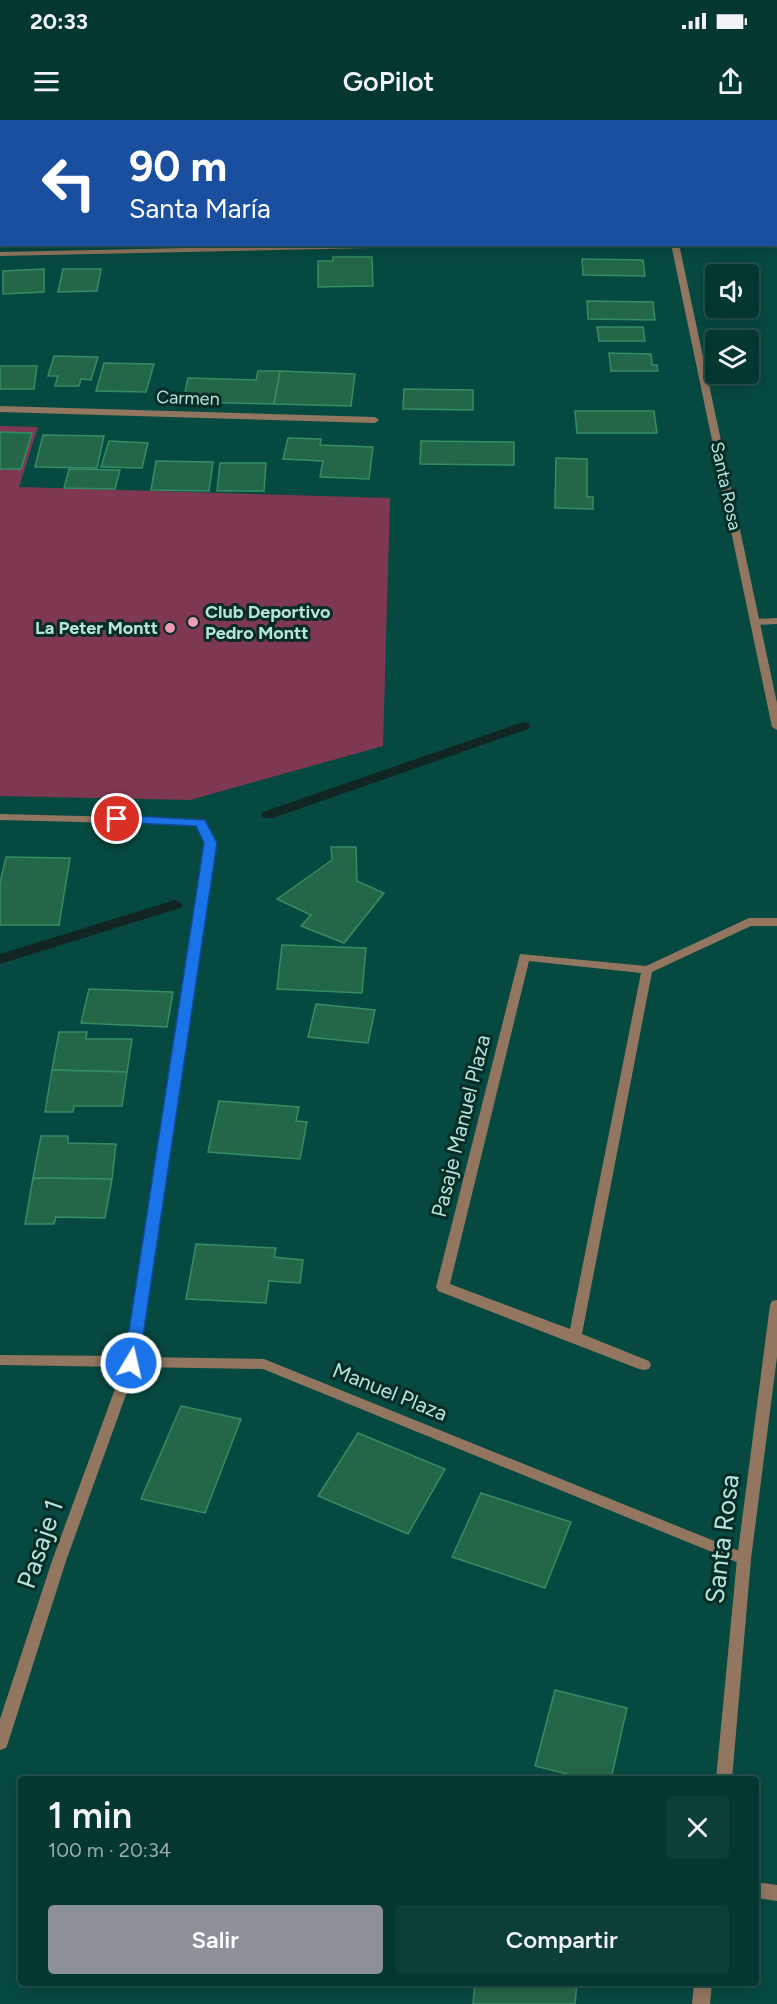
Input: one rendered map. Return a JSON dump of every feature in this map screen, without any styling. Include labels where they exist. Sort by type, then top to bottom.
[{"type":"street","points":[[0,254],[370,246]]},
{"type":"street","name":"Santa Rosa","points":[[675,246],[777,727]]},
{"type":"street","name":"Carmen","points":[[0,409],[375,420]]},
{"type":"street","points":[[755,622],[777,621]]},
{"type":"street","name":"Pasaje 1","points":[[0,817],[201,822],[210,843],[131,1363],[59,1560],[0,1743]]},
{"type":"street","points":[[575,1337],[647,970],[749,922],[777,922]]},
{"type":"street","name":"Pasaje Manuel Plaza","points":[[644,1365],[443,1287],[524,957],[647,970]]},
{"type":"street","name":"Santa Rosa","points":[[724,1776],[744,1559],[777,1305]]},
{"type":"street","name":"Manuel Plaza","points":[[0,1360],[264,1364],[744,1559]]},
{"type":"street","points":[[759,1890],[777,1893]]},
{"type":"street","points":[[701,2004],[704,1986]]},
{"type":"shaded area","name":"La Peter Montt","points":[[0,426],[38,427],[19,487],[390,498],[383,746],[190,800],[0,796]]},
{"type":"building","points":[[333,257],[372,257],[373,286],[318,287],[318,261],[333,261]]},
{"type":"building","points":[[582,259],[643,260],[645,276],[583,275]]},
{"type":"building","points":[[44,269],[44,292],[3,294],[3,271]]},
{"type":"building","points":[[63,269],[101,269],[97,291],[58,292]]},
{"type":"building","points":[[587,301],[653,302],[655,320],[588,319]]},
{"type":"building","points":[[597,327],[643,327],[645,341],[599,341]]},
{"type":"building","points":[[609,353],[651,354],[652,365],[657,365],[658,371],[611,371]]},
{"type":"building","points":[[54,356],[98,357],[91,380],[81,379],[79,386],[55,386],[58,376],[48,376]]},
{"type":"building","points":[[104,363],[154,364],[146,392],[96,391]]},
{"type":"building","points":[[0,366],[37,366],[34,389],[0,389]]},
{"type":"building","points":[[258,371],[280,371],[274,404],[183,402],[188,378],[256,380]]},
{"type":"building","points":[[280,371],[355,374],[351,406],[274,404]]},
{"type":"building","points":[[404,389],[473,390],[473,410],[403,409]]},
{"type":"building","points":[[575,411],[654,411],[657,433],[577,433]]},
{"type":"building","points":[[0,432],[32,433],[21,469],[0,469]]},
{"type":"building","points":[[43,435],[104,436],[97,468],[35,467]]},
{"type":"building","points":[[288,438],[321,439],[320,445],[373,447],[369,479],[320,477],[323,461],[283,459]]},
{"type":"building","points":[[109,441],[148,443],[142,468],[101,467]]},
{"type":"building","points":[[421,441],[514,442],[514,465],[420,464]]},
{"type":"building","points":[[556,458],[587,459],[587,497],[593,497],[593,509],[555,508]]},
{"type":"building","points":[[156,461],[213,462],[209,491],[151,490]]},
{"type":"building","points":[[220,463],[266,463],[264,491],[217,491]]},
{"type":"building","points":[[69,469],[120,470],[115,489],[64,488]]},
{"type":"building","points":[[331,847],[356,847],[357,881],[384,893],[344,943],[301,926],[311,915],[277,899],[332,860]]},
{"type":"building","points":[[6,857],[70,858],[59,925],[0,925],[0,883]]},
{"type":"building","points":[[282,945],[366,948],[362,993],[277,989]]},
{"type":"building","points":[[89,989],[173,992],[167,1027],[81,1023]]},
{"type":"building","points":[[316,1004],[375,1010],[368,1043],[308,1037]]},
{"type":"building","points":[[59,1032],[87,1032],[86,1039],[132,1039],[127,1072],[52,1070]]},
{"type":"building","points":[[52,1070],[127,1072],[122,1106],[74,1106],[73,1112],[45,1112]]},
{"type":"building","points":[[219,1101],[299,1107],[296,1121],[307,1122],[300,1159],[208,1152]]},
{"type":"building","points":[[41,1136],[68,1136],[68,1143],[116,1144],[112,1179],[33,1178]]},
{"type":"building","points":[[33,1178],[112,1179],[105,1218],[56,1217],[54,1224],[25,1224]]},
{"type":"building","points":[[196,1244],[276,1248],[274,1257],[303,1260],[300,1283],[269,1281],[266,1303],[186,1299]]},
{"type":"building","points":[[181,1406],[241,1419],[205,1513],[141,1499]]},
{"type":"building","points":[[358,1433],[445,1469],[408,1534],[318,1496]]},
{"type":"building","points":[[481,1493],[571,1522],[545,1588],[452,1557]]},
{"type":"building","points":[[555,1690],[627,1708],[612,1776],[575,1776],[535,1766]]},
{"type":"building","points":[[475,1986],[577,1986],[575,2004],[473,2004]]},
{"type":"waterway","points":[[268,815],[523,726]]},
{"type":"waterway","points":[[0,959],[175,905]]},
{"type":"place","name":"Club Deportivo Pedro Montt","points":[[193,622]]},
{"type":"place","name":"La Peter Montt","points":[[170,628]]},
{"type":"route","points":[[117,819],[201,822],[210,843],[131,1363]]}]
